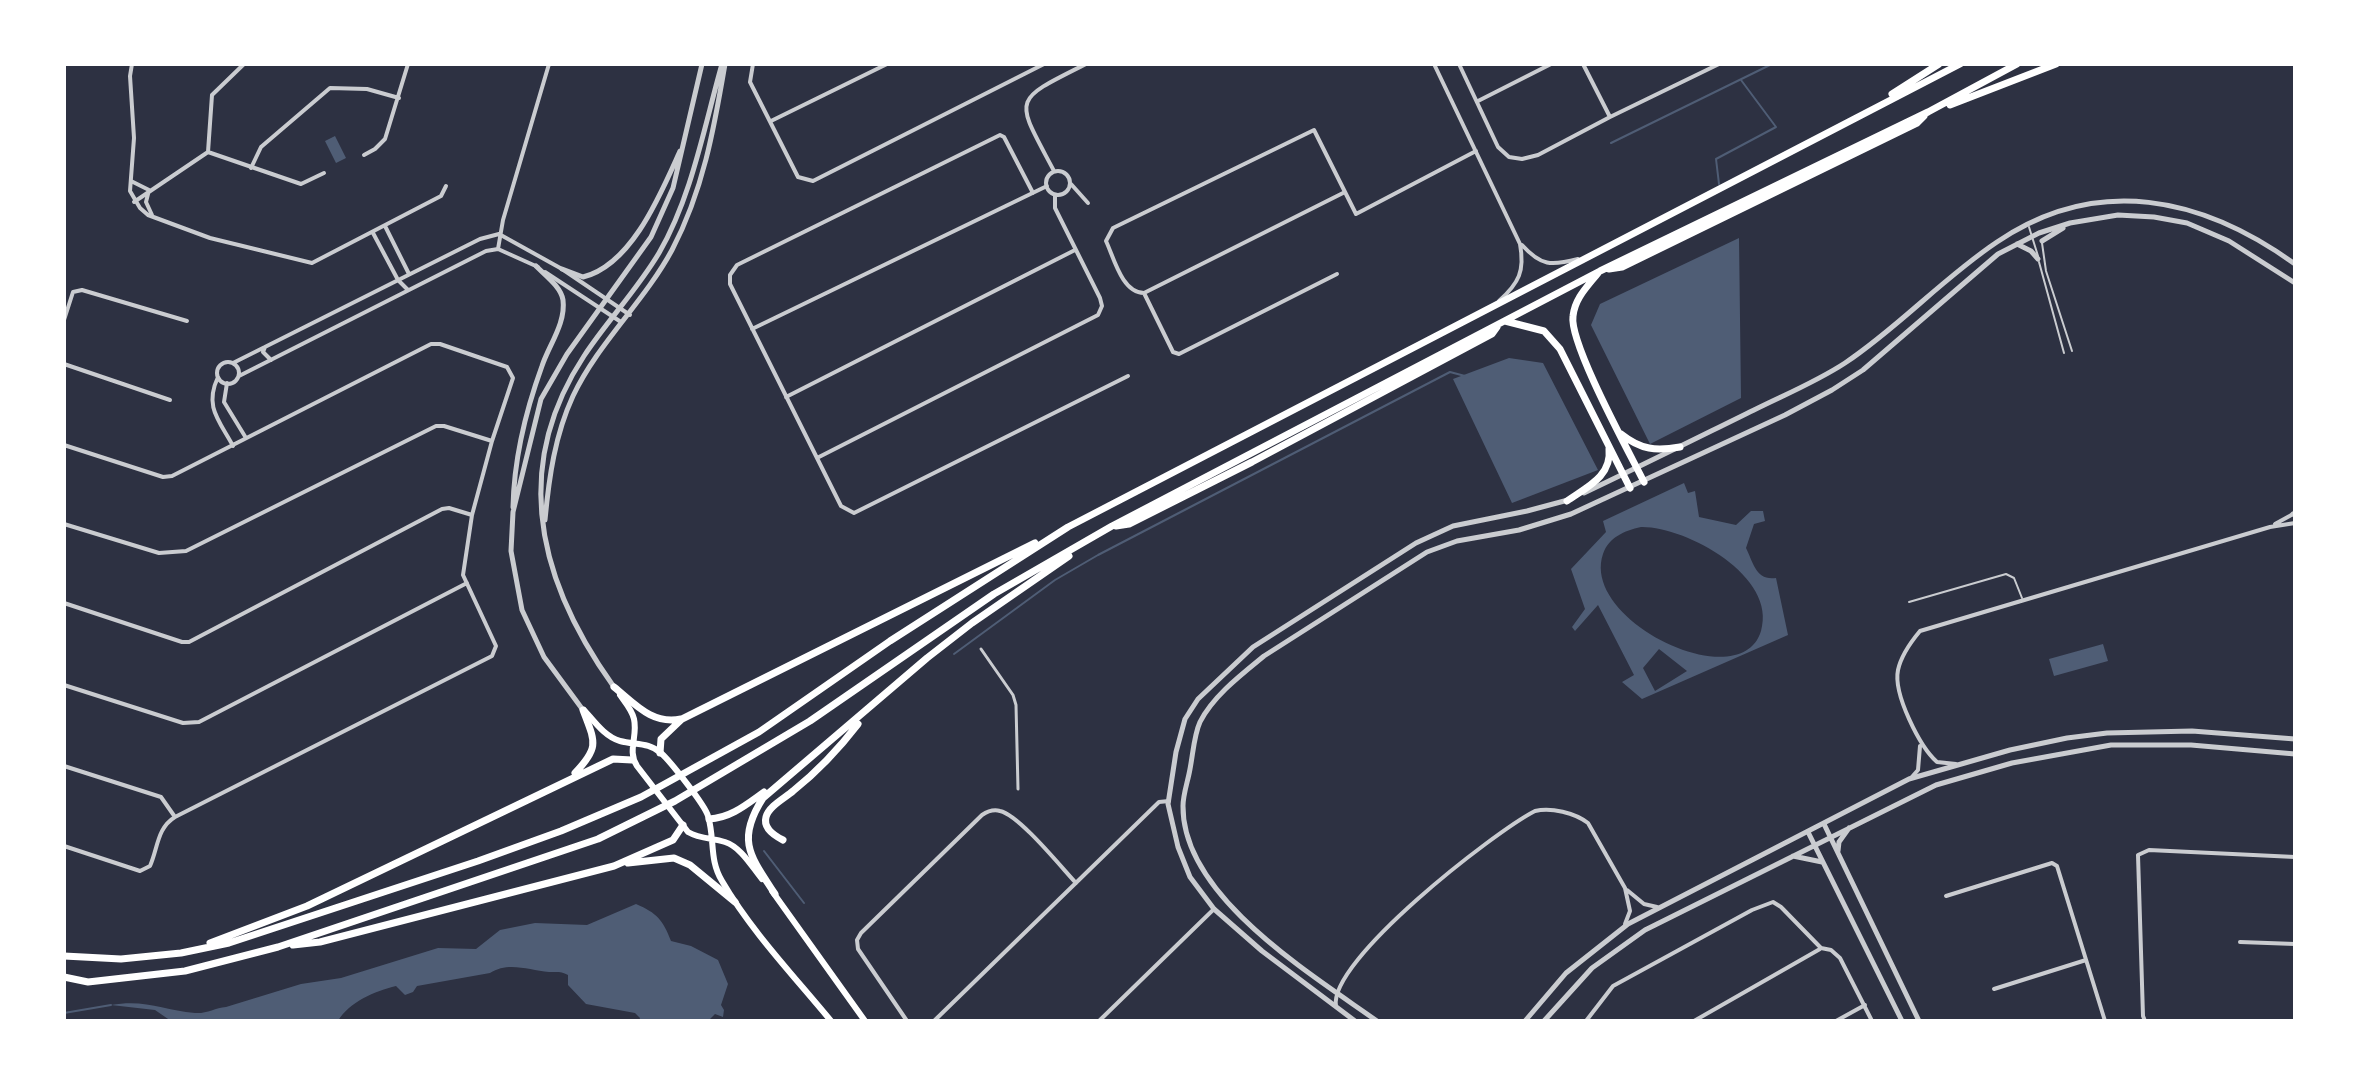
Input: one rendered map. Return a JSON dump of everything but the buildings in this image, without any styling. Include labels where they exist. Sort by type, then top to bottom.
[{"type":"highway","points":[[1853,119],[1939,64]]},
{"type":"highway","points":[[614,687],[652,718],[682,719],[1068,527],[1960,64]]},
{"type":"highway","points":[[64,977],[88,982],[185,971],[278,947],[598,839],[675,801],[810,721],[994,594],[1112,526],[1600,271],[1928,112],[2017,64]]},
{"type":"highway","points":[[1928,112],[2056,64]]},
{"type":"highway","points":[[1600,271],[1576,300],[1572,320],[1585,361],[1644,482]]},
{"type":"highway","points":[[1503,321],[1544,331],[1560,349],[1630,488]]},
{"type":"highway","points":[[1620,433],[1646,449],[1680,447]]},
{"type":"highway","points":[[1567,501],[1599,479],[1607,469],[1610,459],[1608,443]]},
{"type":"highway","points":[[775,894],[752,858],[747,844],[751,816],[763,798],[972,623],[1112,526]]},
{"type":"highway","points":[[64,956],[121,959],[181,953],[242,939],[464,866],[561,831],[641,797],[759,732],[890,641],[1068,527]]},
{"type":"highway","points":[[571,778],[591,757],[594,747],[583,710]]},
{"type":"highway","points":[[783,840],[769,830],[766,823],[769,812],[829,759],[866,713]]},
{"type":"highway","points":[[663,756],[661,739],[682,719]]},
{"type":"highway","points":[[181,953],[307,906],[613,759],[632,760]]},
{"type":"highway","points":[[709,819],[722,819],[733,814],[789,775]]},
{"type":"highway","points":[[614,866],[673,840],[680,822]]},
{"type":"highway","points":[[278,947],[320,942],[614,866],[657,858],[674,858],[690,865],[735,902]]},
{"type":"main road","points":[[614,687],[633,713],[632,760],[680,822],[696,837],[734,846],[775,894],[865,1021]]},
{"type":"main road","points":[[583,710],[608,736],[643,744],[663,756],[701,803],[709,819],[713,863],[735,902],[831,1021]]},
{"type":"street","points":[[132,64],[134,138],[130,191],[134,202],[144,213],[153,217],[210,238],[312,263],[441,196],[446,186]]},
{"type":"street","points":[[208,152],[212,95],[244,64]]},
{"type":"street","points":[[364,155],[385,139],[408,64]]},
{"type":"street","points":[[498,249],[499,234],[549,64]]},
{"type":"street","points":[[513,512],[541,399],[567,354],[651,237],[673,188],[702,64]]},
{"type":"street","points":[[544,525],[548,483],[562,423],[574,394],[592,363],[658,275],[694,203],[712,139],[724,64]]},
{"type":"street","points":[[614,687],[576,630],[562,599],[540,502],[541,469],[547,435],[579,364],[642,279],[675,221],[688,188],[724,64]]},
{"type":"street","points":[[753,64],[750,82],[798,177],[813,181],[1044,64]]},
{"type":"street","points":[[770,122],[887,64]]},
{"type":"street","points":[[1054,171],[1028,121],[1027,101],[1031,93],[1040,87],[1086,64]]},
{"type":"street","points":[[1434,64],[1520,244],[1522,275],[1491,308]]},
{"type":"street","points":[[1459,64],[1498,147],[1509,157],[1522,159],[1538,155],[1719,64]]},
{"type":"street","points":[[1477,101],[1551,64]]},
{"type":"street","points":[[1583,64],[1610,117]]},
{"type":"street","points":[[251,168],[256,153],[269,139],[330,88],[367,89],[399,98]]},
{"type":"street","points":[[1337,274],[1179,354],[1173,352],[1141,293],[1124,279],[1106,241],[1113,228],[1314,130],[1356,214],[1476,151]]},
{"type":"street","points":[[562,269],[583,277],[594,274],[609,266],[625,250],[662,190],[686,135]]},
{"type":"street","points":[[1033,193],[1004,137],[1000,135],[737,265],[729,280],[841,506],[849,511],[858,512],[1128,376]]},
{"type":"street","points":[[134,202],[208,152]]},
{"type":"street","points":[[208,152],[301,184],[324,173]]},
{"type":"street","points":[[817,458],[1098,315],[1102,306],[1055,208],[1055,195],[1047,186],[1048,175],[1054,171],[1066,173],[1071,184],[1088,203]]},
{"type":"street","points":[[130,180],[149,190]]},
{"type":"street","points":[[1055,195],[1064,194],[1071,184]]},
{"type":"street","points":[[752,329],[1047,186]]},
{"type":"street","points":[[149,190],[146,202],[153,217]]},
{"type":"street","points":[[1141,293],[1345,192]]},
{"type":"street","points":[[1355,1021],[1262,951],[1214,909],[1190,877],[1178,847],[1169,801],[1176,752],[1185,719],[1198,699],[1253,647],[1416,543],[1453,526],[1567,501],[1822,376],[1846,362],[1969,262],[2027,223],[2079,206],[2111,202],[2181,206],[2231,225],[2295,264]]},
{"type":"street","points":[[1377,1021],[1270,943],[1222,897],[1202,871],[1186,825],[1183,804],[1199,724],[1225,691],[1264,656],[1427,552],[1457,541],[1519,530],[1558,518],[1644,482],[1785,415],[1863,370],[1998,254],[2039,233],[2070,223],[2118,215],[2187,223],[2229,241],[2295,283]]},
{"type":"street","points":[[2042,241],[2070,223]]},
{"type":"street","points":[[385,226],[410,274]]},
{"type":"street","points":[[373,233],[398,280],[408,290]]},
{"type":"street","points":[[233,363],[480,239],[499,234],[562,269],[630,315]]},
{"type":"street","points":[[1520,244],[1535,259],[1546,263],[1561,264],[1593,255]]},
{"type":"street","points":[[2017,244],[2031,251],[2038,259]]},
{"type":"street","points":[[218,377],[227,383],[234,382],[239,376],[408,290],[486,251],[498,249],[536,266],[623,323]]},
{"type":"street","points":[[786,397],[1075,250]]},
{"type":"street","points":[[536,266],[559,290],[563,302],[559,326],[542,365],[514,476],[511,551],[522,610],[544,657],[583,710]]},
{"type":"street","points":[[64,320],[73,292],[82,290],[187,321]]},
{"type":"street","points":[[64,445],[163,477],[172,476],[431,344],[440,344],[507,367],[513,378],[472,515],[463,575],[496,646],[495,651],[486,660],[165,823],[150,866],[140,871],[64,846]]},
{"type":"street","points":[[265,347],[263,352],[271,360]]},
{"type":"street","points":[[233,446],[210,400],[221,365],[233,363],[238,367],[239,376]]},
{"type":"street","points":[[64,364],[170,400]]},
{"type":"street","points":[[227,383],[224,402],[247,439]]},
{"type":"street","points":[[64,524],[159,553],[186,551],[436,426],[492,441]]},
{"type":"street","points":[[64,603],[189,642],[442,509],[472,515]]},
{"type":"street","points":[[2270,527],[2294,513]]},
{"type":"street","points":[[1956,764],[1937,762],[1920,744],[1897,680],[1908,646],[1920,631],[2270,527],[2295,523]]},
{"type":"street","points":[[64,685],[183,723],[199,722],[467,583]]},
{"type":"street","points":[[981,649],[1013,695],[1016,705],[1018,789]]},
{"type":"street","points":[[1525,1021],[1566,973],[1623,927],[1909,779],[1956,764],[2067,738],[2107,733],[2192,731],[2295,739]]},
{"type":"street","points":[[1909,779],[1918,770],[1920,744]]},
{"type":"street","points":[[1544,1021],[1592,968],[1645,930],[1936,785],[2012,763],[2111,745],[2191,745],[2295,754]]},
{"type":"street","points":[[64,766],[161,797],[175,817]]},
{"type":"street","points":[[934,1021],[1159,802],[1169,801]]},
{"type":"street","points":[[1336,1008],[1336,991],[1365,952],[1409,904],[1535,811],[1543,809],[1579,816],[1588,823],[1625,888],[1630,914],[1623,927]]},
{"type":"street","points":[[907,1021],[858,949],[857,940],[987,812],[1001,811],[1019,822],[1076,883]]},
{"type":"street","points":[[1824,824],[1919,1021]]},
{"type":"street","points":[[1837,852],[1839,842],[1849,827]]},
{"type":"street","points":[[1808,832],[1902,1021]]},
{"type":"street","points":[[2145,1021],[2138,855],[2149,850],[2295,857]]},
{"type":"street","points":[[1793,856],[1823,862]]},
{"type":"street","points":[[1946,896],[2052,863],[2057,866],[2105,1021]]},
{"type":"street","points":[[1625,888],[1644,904],[1657,907]]},
{"type":"street","points":[[1586,1021],[1613,986],[1752,910],[1773,902],[1821,948],[1831,950],[1840,958],[1872,1021]]},
{"type":"street","points":[[1099,1021],[1214,909]]},
{"type":"street","points":[[2240,942],[2295,944]]},
{"type":"street","points":[[1694,1021],[1821,948]]},
{"type":"street","points":[[1994,989],[2086,960]]},
{"type":"street","points":[[1319,995],[1336,991]]},
{"type":"street","points":[[1836,1021],[1865,1005]]},
{"type":"lane","points":[[2027,223],[2064,353]]},
{"type":"lane","points":[[2039,233],[2046,271],[2072,351]]},
{"type":"lane","points":[[1909,602],[2006,574],[2017,583],[2022,600]]},
{"type":"water","points":[[335,136],[346,158],[336,163],[325,141]]},
{"type":"water","points":[[1739,238],[1741,398],[1650,444],[1591,325],[1600,304]]},
{"type":"water","points":[[1509,358],[1543,363],[1598,470],[1512,503],[1453,379]]},
{"type":"water","points":[[1684,483],[1688,493],[1695,491],[1699,517],[1736,525],[1751,511],[1763,511],[1765,521],[1754,524],[1746,548],[1760,574],[1776,578],[1788,635],[1642,699],[1622,682],[1634,675],[1598,605],[1575,631],[1572,627],[1585,609],[1571,569],[1606,532],[1603,521]],"holes":[[[1641,527],[1681,535],[1703,545],[1742,574],[1756,591],[1763,611],[1761,631],[1748,650],[1725,657],[1696,654],[1666,643],[1638,625],[1615,604],[1602,579],[1603,554],[1609,543],[1618,536]],[[1659,649],[1687,671],[1655,691],[1643,668]]]},
{"type":"water","points":[[2103,644],[2108,661],[2054,676],[2049,659]]},
{"type":"water","points":[[636,904],[658,918],[671,941],[691,946],[718,960],[728,984],[721,1005],[723,1017],[715,1014],[708,1021],[639,1021],[635,1013],[586,1004],[568,985],[566,974],[519,967],[417,986],[405,995],[396,986],[388,988],[356,1003],[338,1021],[171,1021],[155,1010],[111,1005],[144,1004],[203,1013],[301,984],[341,978],[438,948],[476,949],[500,930],[535,923],[587,925]]},
{"type":"waterway","points":[[1611,143],[1772,64]]},
{"type":"waterway","points":[[1719,184],[1716,159],[1776,127],[1741,80]]},
{"type":"waterway","points":[[954,654],[1055,580],[1098,555],[1450,372],[1465,376]]},
{"type":"waterway","points":[[764,851],[804,903]]},
{"type":"waterway","points":[[64,1013],[111,1005]]}]
